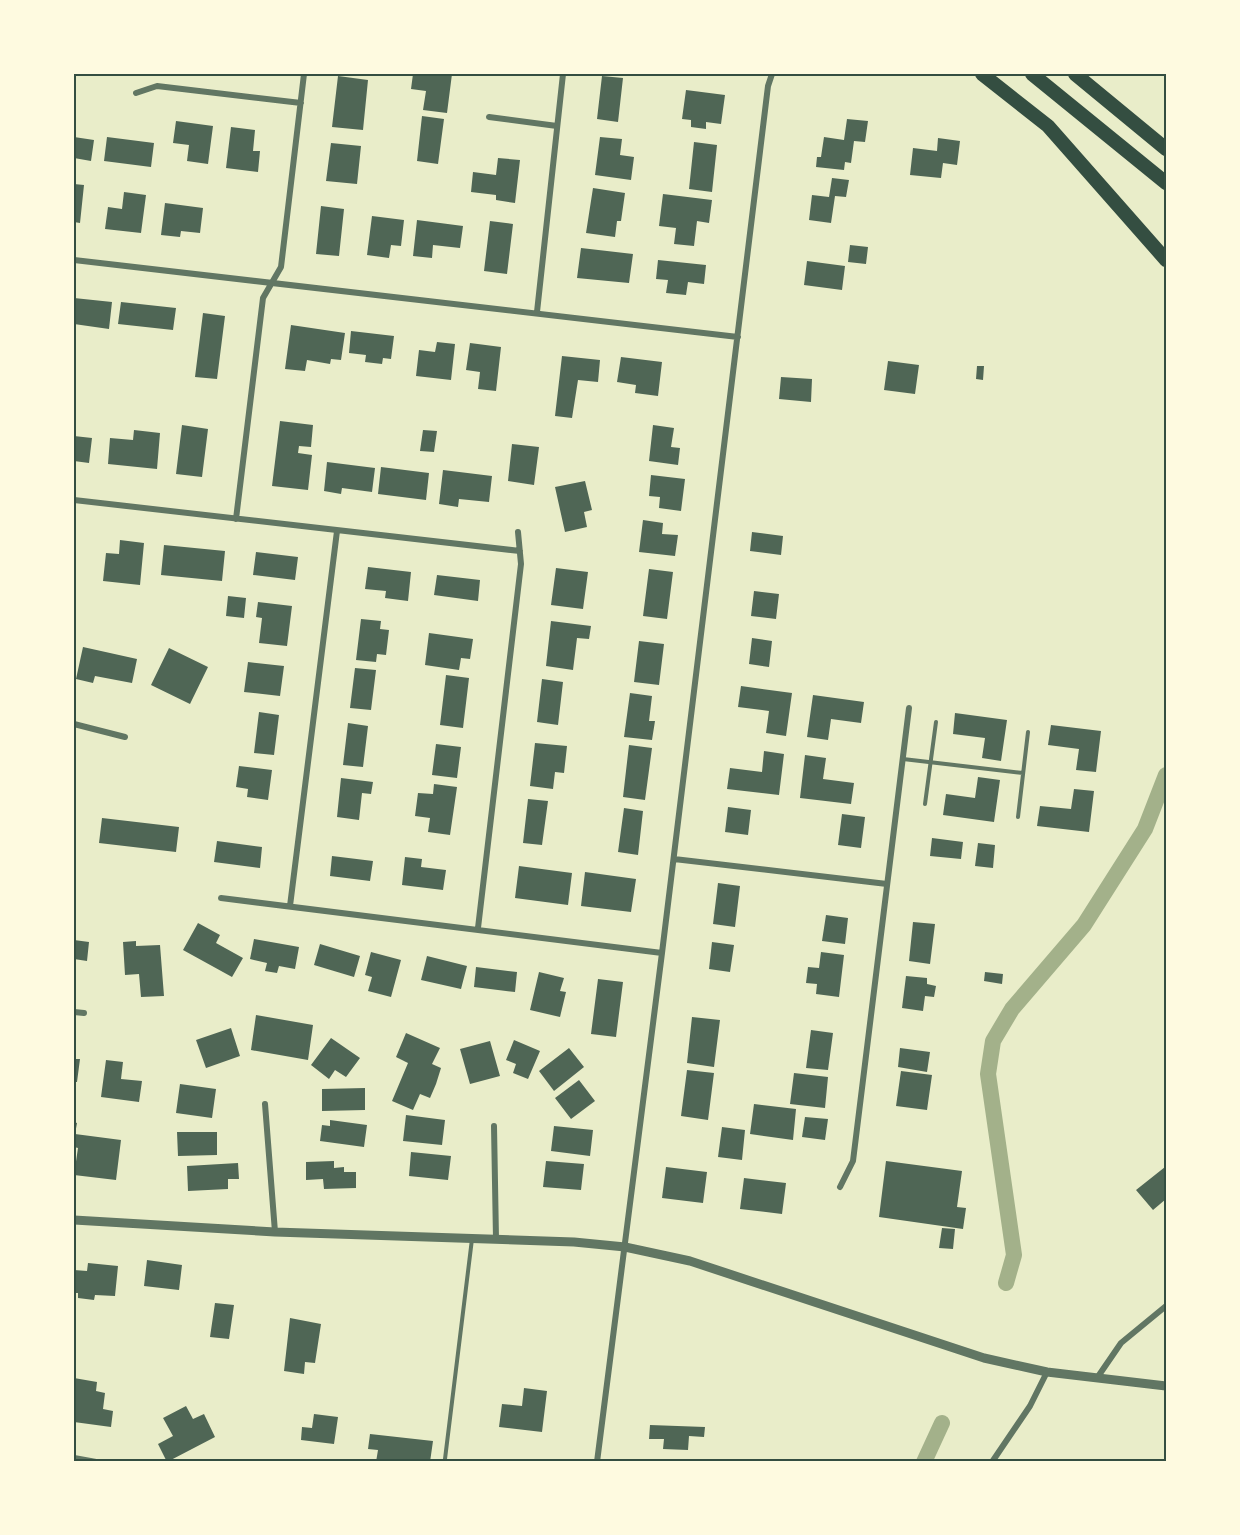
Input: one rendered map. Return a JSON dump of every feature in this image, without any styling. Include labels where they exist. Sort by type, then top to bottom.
[{"type":"highway","points":[[982,74],[1048,126],[1167,260]]},
{"type":"highway","points":[[1032,74],[1167,183]]},
{"type":"highway","points":[[1075,74],[1167,149]]},
{"type":"street","points":[[236,519],[263,298],[281,267],[304,74]]},
{"type":"street","points":[[537,312],[563,74]]},
{"type":"street","points":[[597,1461],[626,1247],[768,86],[772,74]]},
{"type":"street","points":[[136,93],[158,86],[301,103]]},
{"type":"street","points":[[489,117],[557,126]]},
{"type":"street","points":[[74,260],[738,337]]},
{"type":"street","points":[[74,500],[520,551]]},
{"type":"street","points":[[290,906],[337,531]]},
{"type":"street","points":[[478,928],[521,564],[518,532]]},
{"type":"street","points":[[840,1187],[853,1161],[909,708]]},
{"type":"street","points":[[74,724],[125,736]]},
{"type":"street","points":[[674,859],[887,884]]},
{"type":"street","points":[[221,898],[478,928],[662,953]]},
{"type":"street","points":[[74,1012],[84,1013]]},
{"type":"street","points":[[265,1104],[275,1232]]},
{"type":"street","points":[[494,1126],[496,1239]]},
{"type":"street","points":[[74,1220],[275,1232],[496,1239],[626,1247],[690,1261],[940,1345],[1047,1372],[1096,1380],[1167,1386]]},
{"type":"street","points":[[1096,1380],[1121,1343],[1167,1306]]},
{"type":"street","points":[[992,1461],[1030,1406],[1047,1372]]},
{"type":"street","points":[[74,1458],[96,1461]]},
{"type":"lane","points":[[925,804],[936,722]]},
{"type":"lane","points":[[1018,817],[1028,732]]},
{"type":"lane","points":[[903,759],[1023,773]]},
{"type":"lane","points":[[445,1459],[472,1238]]},
{"type":"building","points":[[413,74],[452,74],[447,113],[423,110],[426,91],[411,89]]},
{"type":"building","points":[[338,76],[368,80],[363,130],[332,127]]},
{"type":"building","points":[[602,76],[623,78],[618,122],[597,119]]},
{"type":"building","points":[[686,90],[725,95],[721,124],[706,122],[706,129],[691,127],[691,120],[682,119]]},
{"type":"building","points":[[422,116],[444,119],[438,164],[417,161]]},
{"type":"building","points":[[847,119],[868,121],[865,142],[854,141],[851,163],[845,162],[844,170],[816,167],[817,157],[821,157],[824,137],[844,140]]},
{"type":"building","points":[[176,121],[213,126],[208,164],[187,161],[189,145],[173,143]]},
{"type":"building","points":[[231,127],[255,130],[253,151],[260,151],[258,172],[226,168]]},
{"type":"building","points":[[74,137],[94,140],[91,161],[74,158]]},
{"type":"building","points":[[107,137],[154,143],[151,167],[104,161]]},
{"type":"building","points":[[600,137],[622,139],[620,155],[634,157],[631,180],[595,175]]},
{"type":"building","points":[[938,138],[960,141],[957,165],[943,163],[941,178],[910,175],[913,148],[937,151]]},
{"type":"building","points":[[694,142],[717,145],[712,192],[689,189]]},
{"type":"building","points":[[331,143],[361,146],[357,184],[326,181]]},
{"type":"building","points":[[498,158],[520,160],[515,203],[496,200],[496,195],[471,192],[473,172],[496,175]]},
{"type":"building","points":[[832,178],[849,180],[846,197],[835,196],[831,223],[809,220],[812,195],[829,197]]},
{"type":"building","points":[[74,184],[84,185],[80,223],[74,222]]},
{"type":"building","points":[[593,188],[625,193],[621,221],[617,221],[615,237],[586,233]]},
{"type":"building","points":[[124,192],[146,195],[141,233],[105,229],[108,207],[122,209]]},
{"type":"building","points":[[663,194],[712,200],[709,223],[697,221],[694,246],[674,244],[676,228],[659,226]]},
{"type":"building","points":[[165,203],[203,208],[200,233],[181,231],[180,237],[161,235]]},
{"type":"building","points":[[321,206],[344,209],[339,256],[316,254]]},
{"type":"building","points":[[372,216],[404,220],[401,246],[391,245],[389,258],[367,255]]},
{"type":"building","points":[[417,220],[463,226],[460,248],[433,245],[432,258],[413,256]]},
{"type":"building","points":[[490,221],[513,224],[507,274],[484,271]]},
{"type":"building","points":[[850,245],[868,247],[866,264],[848,262]]},
{"type":"building","points":[[581,248],[633,254],[629,283],[577,278]]},
{"type":"building","points":[[658,260],[706,265],[704,284],[688,282],[686,295],[666,293],[668,280],[656,279]]},
{"type":"building","points":[[807,261],[845,266],[842,290],[804,285]]},
{"type":"building","points":[[74,298],[112,302],[109,329],[74,324]]},
{"type":"building","points":[[121,302],[176,308],[173,330],[118,324]]},
{"type":"building","points":[[203,313],[225,316],[217,379],[195,377]]},
{"type":"building","points":[[291,325],[345,333],[341,360],[331,359],[330,364],[307,360],[305,371],[285,369]]},
{"type":"building","points":[[351,331],[394,336],[391,359],[383,358],[382,364],[365,362],[366,355],[349,353]]},
{"type":"building","points":[[437,342],[455,344],[451,380],[416,376],[419,350],[435,352]]},
{"type":"building","points":[[470,343],[501,347],[496,391],[478,389],[480,372],[466,370]]},
{"type":"building","points":[[562,356],[600,360],[598,382],[578,380],[572,418],[555,416]]},
{"type":"building","points":[[621,357],[662,362],[658,396],[635,393],[636,385],[617,382]]},
{"type":"building","points":[[888,361],[919,365],[915,394],[884,390]]},
{"type":"building","points":[[977,366],[984,366],[983,380],[976,379]]},
{"type":"building","points":[[781,377],[812,379],[811,402],[779,399]]},
{"type":"building","points":[[280,421],[313,425],[311,447],[299,446],[298,453],[312,455],[308,490],[272,486]]},
{"type":"building","points":[[182,425],[208,429],[202,477],[176,474]]},
{"type":"building","points":[[653,425],[674,428],[671,447],[680,448],[678,465],[649,461]]},
{"type":"building","points":[[134,430],[160,433],[157,469],[108,464],[110,438],[133,440]]},
{"type":"building","points":[[423,430],[437,431],[434,452],[420,451]]},
{"type":"building","points":[[74,436],[92,438],[89,463],[74,461]]},
{"type":"building","points":[[512,444],[539,447],[534,485],[508,481]]},
{"type":"building","points":[[327,462],[375,468],[372,492],[342,488],[341,494],[324,491]]},
{"type":"building","points":[[381,467],[429,473],[426,500],[378,494]]},
{"type":"building","points":[[443,470],[492,476],[489,502],[459,499],[458,507],[439,504]]},
{"type":"building","points":[[651,475],[685,479],[681,511],[659,508],[660,497],[649,496]]},
{"type":"building","points":[[585,481],[592,510],[584,512],[587,527],[565,532],[555,487]]},
{"type":"building","points":[[643,520],[663,523],[662,534],[678,535],[675,556],[639,552]]},
{"type":"building","points":[[752,532],[783,536],[781,555],[750,551]]},
{"type":"building","points":[[120,540],[144,543],[140,585],[103,581],[106,553],[119,554]]},
{"type":"building","points":[[164,545],[225,551],[222,581],[161,575]]},
{"type":"building","points":[[256,552],[298,557],[295,580],[253,575]]},
{"type":"building","points":[[368,567],[411,572],[408,601],[385,598],[386,591],[365,589]]},
{"type":"building","points":[[556,568],[588,572],[583,609],[551,605]]},
{"type":"building","points":[[649,569],[673,572],[667,619],[643,616]]},
{"type":"building","points":[[437,575],[480,580],[478,601],[434,595]]},
{"type":"building","points":[[754,591],[779,594],[776,619],[751,616]]},
{"type":"building","points":[[228,596],[246,598],[244,618],[226,616]]},
{"type":"building","points":[[258,602],[292,606],[287,646],[259,643],[262,618],[256,617]]},
{"type":"building","points":[[361,619],[381,621],[380,629],[389,630],[386,655],[377,654],[376,662],[356,660]]},
{"type":"building","points":[[551,621],[591,626],[589,639],[577,638],[573,670],[546,666]]},
{"type":"building","points":[[429,633],[473,639],[470,659],[461,658],[459,670],[425,665]]},
{"type":"building","points":[[752,638],[772,641],[769,667],[749,664]]},
{"type":"building","points":[[639,641],[664,644],[659,685],[634,682]]},
{"type":"building","points":[[83,647],[137,659],[132,683],[95,676],[93,683],[76,679]]},
{"type":"building","points":[[169,648],[208,667],[190,704],[151,685]]},
{"type":"building","points":[[248,662],[284,666],[280,696],[244,692]]},
{"type":"building","points":[[355,668],[376,670],[371,710],[350,708]]},
{"type":"building","points":[[446,675],[469,678],[463,728],[440,725]]},
{"type":"building","points":[[542,679],[563,682],[558,725],[537,722]]},
{"type":"building","points":[[741,686],[792,693],[786,736],[766,733],[769,711],[738,707]]},
{"type":"building","points":[[630,693],[652,696],[649,721],[655,721],[652,740],[624,737]]},
{"type":"building","points":[[813,695],[864,702],[861,723],[831,719],[828,740],[807,737]]},
{"type":"building","points":[[259,712],[279,715],[274,755],[254,753]]},
{"type":"building","points":[[955,713],[1007,720],[1001,761],[982,758],[985,738],[953,734]]},
{"type":"building","points":[[348,723],[368,726],[363,767],[343,765]]},
{"type":"building","points":[[1051,725],[1101,731],[1096,772],[1076,770],[1079,749],[1048,745]]},
{"type":"building","points":[[535,743],[567,746],[564,773],[555,772],[553,789],[530,786]]},
{"type":"building","points":[[436,744],[461,747],[457,778],[432,775]]},
{"type":"building","points":[[629,745],[652,748],[645,800],[623,797]]},
{"type":"building","points":[[764,751],[784,754],[779,795],[727,789],[730,768],[762,772]]},
{"type":"building","points":[[805,755],[826,758],[823,779],[854,783],[851,804],[800,798]]},
{"type":"building","points":[[239,766],[272,770],[268,800],[247,797],[248,789],[236,787]]},
{"type":"building","points":[[978,777],[1000,780],[994,822],[943,815],[946,794],[975,798]]},
{"type":"building","points":[[341,778],[373,782],[371,794],[362,793],[359,820],[337,817]]},
{"type":"building","points":[[434,784],[457,787],[450,835],[428,832],[430,818],[415,816],[418,793],[433,794]]},
{"type":"building","points":[[1074,789],[1094,791],[1089,832],[1037,826],[1040,806],[1071,809]]},
{"type":"building","points":[[528,799],[548,801],[542,845],[523,843]]},
{"type":"building","points":[[728,807],[751,810],[748,835],[725,832]]},
{"type":"building","points":[[624,808],[643,811],[638,855],[618,852]]},
{"type":"building","points":[[842,814],[865,817],[861,848],[838,845]]},
{"type":"building","points":[[102,818],[179,827],[176,852],[99,843]]},
{"type":"building","points":[[932,838],[963,842],[961,859],[930,856]]},
{"type":"building","points":[[217,841],[262,847],[260,868],[214,862]]},
{"type":"building","points":[[978,843],[995,845],[993,868],[975,866]]},
{"type":"building","points":[[332,856],[373,861],[370,881],[330,876]]},
{"type":"building","points":[[405,857],[422,859],[421,867],[446,870],[443,890],[402,885]]},
{"type":"building","points":[[519,866],[572,873],[568,905],[515,898]]},
{"type":"building","points":[[585,872],[636,879],[631,912],[581,906]]},
{"type":"building","points":[[718,883],[740,886],[735,927],[713,924]]},
{"type":"building","points":[[826,915],[848,918],[845,944],[822,941]]},
{"type":"building","points":[[913,922],[935,924],[930,964],[909,961]]},
{"type":"building","points":[[198,923],[220,935],[216,943],[243,958],[232,977],[183,950]]},
{"type":"building","points":[[254,939],[299,947],[295,969],[279,966],[277,973],[265,971],[267,963],[250,959]]},
{"type":"building","points":[[74,940],[89,942],[87,961],[74,959]]},
{"type":"building","points":[[136,941],[136,946],[160,945],[164,996],[141,997],[139,974],[125,975],[123,942]]},
{"type":"building","points":[[712,942],[734,945],[730,972],[709,969]]},
{"type":"building","points":[[320,944],[360,956],[354,977],[314,965]]},
{"type":"building","points":[[371,952],[401,960],[391,997],[368,991],[372,977],[365,975]]},
{"type":"building","points":[[821,952],[844,955],[839,997],[816,994],[817,984],[806,983],[808,967],[819,968]]},
{"type":"building","points":[[427,956],[467,966],[461,989],[421,980]]},
{"type":"building","points":[[476,967],[517,972],[515,992],[474,987]]},
{"type":"building","points":[[539,972],[564,978],[560,991],[566,992],[560,1017],[530,1010]]},
{"type":"building","points":[[985,972],[1003,974],[1002,984],[984,981]]},
{"type":"building","points":[[906,976],[927,978],[927,984],[936,986],[934,997],[925,996],[923,1011],[902,1008]]},
{"type":"building","points":[[598,979],[623,982],[616,1037],[591,1034]]},
{"type":"building","points":[[256,1015],[313,1025],[308,1060],[251,1050]]},
{"type":"building","points":[[692,1017],[720,1020],[714,1067],[687,1063]]},
{"type":"building","points":[[231,1028],[240,1056],[206,1068],[196,1040]]},
{"type":"building","points":[[811,1030],[833,1033],[828,1070],[806,1068]]},
{"type":"building","points":[[406,1033],[440,1048],[432,1064],[441,1068],[430,1098],[420,1094],[413,1110],[392,1101],[408,1063],[396,1057]]},
{"type":"building","points":[[331,1038],[360,1058],[346,1077],[335,1070],[329,1079],[311,1065]]},
{"type":"building","points":[[514,1040],[540,1051],[528,1079],[513,1073],[516,1064],[506,1060]]},
{"type":"building","points":[[490,1041],[500,1076],[470,1084],[460,1049]]},
{"type":"building","points":[[569,1048],[584,1067],[554,1091],[539,1071]]},
{"type":"building","points":[[900,1048],[930,1052],[927,1072],[898,1067]]},
{"type":"building","points":[[74,1059],[80,1059],[77,1082],[74,1082]]},
{"type":"building","points":[[106,1060],[123,1062],[121,1079],[142,1081],[139,1102],[101,1097]]},
{"type":"building","points":[[687,1070],[714,1073],[708,1120],[681,1116]]},
{"type":"building","points":[[901,1071],[932,1075],[927,1110],[896,1106]]},
{"type":"building","points":[[794,1073],[828,1077],[825,1108],[790,1104]]},
{"type":"building","points":[[579,1080],[595,1101],[571,1119],[555,1098]]},
{"type":"building","points":[[180,1084],[216,1089],[212,1118],[176,1113]]},
{"type":"building","points":[[365,1088],[365,1110],[322,1111],[322,1089]]},
{"type":"building","points":[[754,1104],[796,1109],[793,1140],[750,1134]]},
{"type":"building","points":[[406,1115],[445,1120],[442,1145],[403,1141]]},
{"type":"building","points":[[805,1117],[828,1119],[825,1140],[802,1137]]},
{"type":"building","points":[[330,1120],[367,1125],[364,1147],[320,1141],[322,1125],[330,1126]]},
{"type":"building","points":[[74,1122],[77,1123],[75,1134],[121,1140],[116,1180],[74,1175],[78,1148],[74,1147]]},
{"type":"building","points":[[554,1126],[593,1130],[590,1156],[551,1151]]},
{"type":"building","points":[[722,1127],[745,1130],[742,1160],[718,1157]]},
{"type":"building","points":[[177,1132],[217,1132],[217,1155],[178,1156]]},
{"type":"building","points":[[411,1152],[451,1156],[448,1180],[409,1176]]},
{"type":"building","points":[[334,1161],[334,1168],[344,1167],[344,1172],[356,1172],[356,1188],[324,1189],[323,1179],[306,1180],[306,1162]]},
{"type":"building","points":[[546,1161],[584,1164],[581,1190],[543,1187]]},
{"type":"building","points":[[886,1161],[962,1171],[957,1207],[966,1208],[963,1229],[879,1217]]},
{"type":"building","points":[[238,1163],[239,1179],[228,1179],[228,1189],[188,1191],[187,1166]]},
{"type":"building","points":[[666,1167],[707,1172],[703,1203],[662,1198]]},
{"type":"building","points":[[1165,1167],[1166,1199],[1153,1210],[1136,1190]]},
{"type":"building","points":[[744,1178],[786,1183],[782,1214],[740,1209]]},
{"type":"building","points":[[942,1228],[955,1229],[953,1249],[939,1248]]},
{"type":"building","points":[[147,1260],[182,1265],[179,1290],[144,1286]]},
{"type":"building","points":[[88,1263],[118,1266],[115,1296],[95,1295],[94,1300],[78,1298],[78,1293],[74,1293],[74,1270],[87,1271]]},
{"type":"building","points":[[215,1303],[234,1305],[229,1339],[210,1337]]},
{"type":"building","points":[[290,1318],[321,1324],[315,1363],[305,1362],[304,1374],[284,1371]]},
{"type":"building","points":[[74,1378],[97,1382],[96,1391],[105,1393],[103,1409],[113,1411],[111,1427],[74,1422]]},
{"type":"building","points":[[524,1388],[547,1391],[542,1432],[499,1427],[502,1404],[522,1406]]},
{"type":"building","points":[[186,1406],[193,1419],[204,1414],[215,1437],[167,1462],[158,1444],[173,1436],[163,1418]]},
{"type":"building","points":[[314,1414],[338,1417],[334,1444],[301,1440],[302,1427],[312,1428]]},
{"type":"building","points":[[650,1425],[705,1427],[704,1437],[689,1436],[688,1450],[663,1449],[664,1439],[649,1439]]},
{"type":"building","points":[[370,1434],[433,1441],[430,1462],[376,1462],[378,1450],[368,1449]]},
{"type":"waterway","points":[[1006,1283],[1014,1255],[988,1074],[993,1041],[1012,1009],[1084,925],[1145,829],[1166,775]]},
{"type":"waterway","points":[[924,1462],[942,1423]]}]
